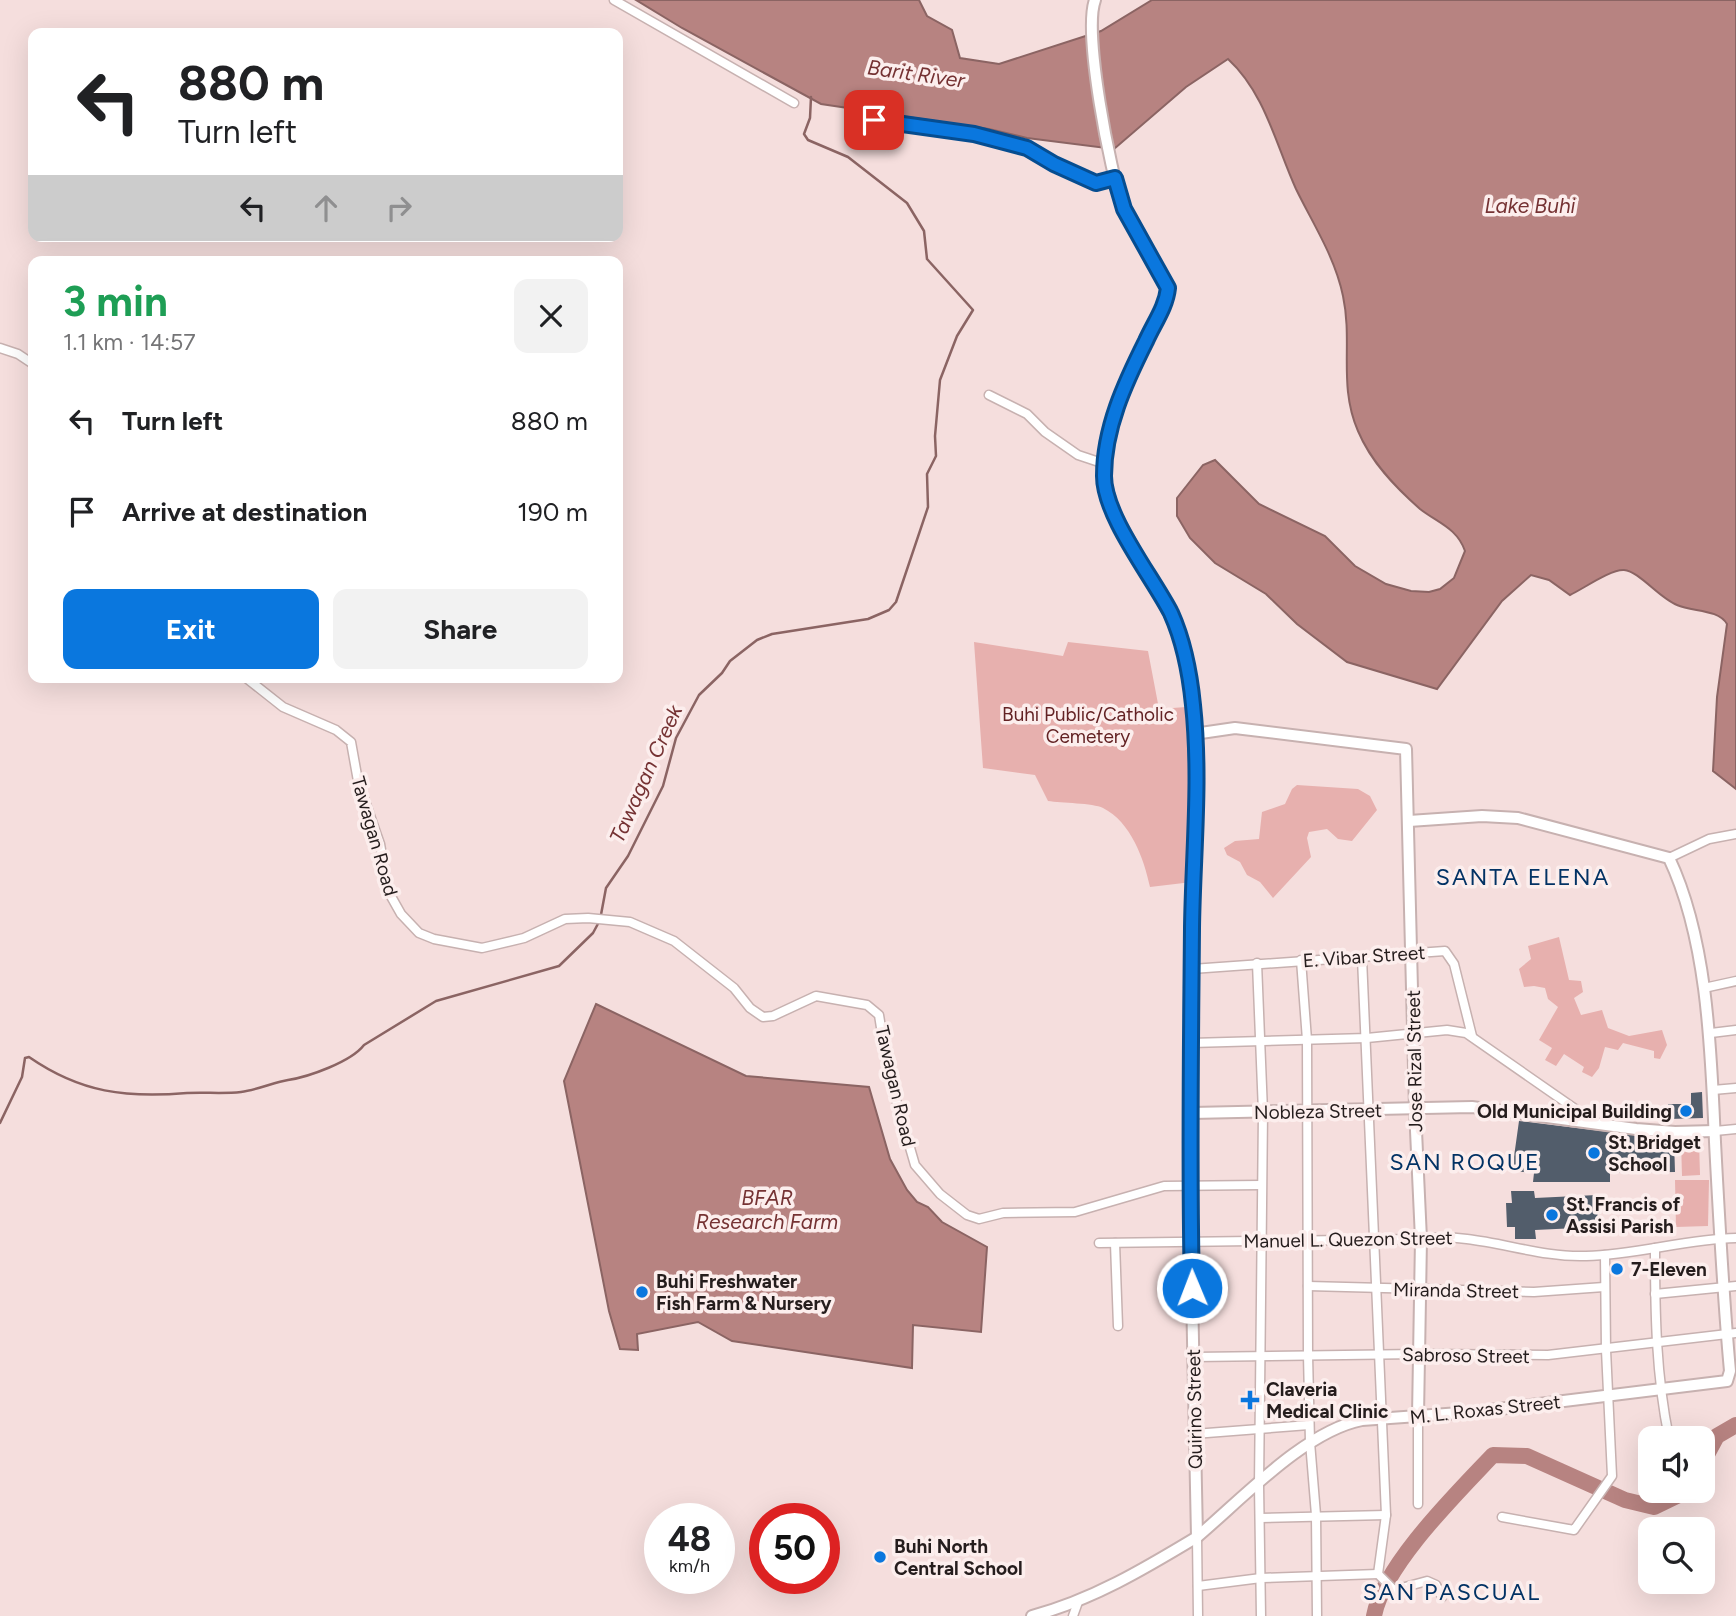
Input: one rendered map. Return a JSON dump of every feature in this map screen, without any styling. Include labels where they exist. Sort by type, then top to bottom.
[{"type":"street","points":[[614,0],[794,103]]},
{"type":"street","name":"Quirino Street","points":[[1095,0],[1091,11],[1092,32],[1107,152],[1124,209],[1168,288],[1167,299],[1145,341],[1113,417],[1107,443],[1105,488],[1113,510],[1154,582],[1179,635],[1190,681],[1196,837],[1191,1043],[1191,1242],[1197,1537]]},
{"type":"street","points":[[874,120],[974,134],[1027,148],[1096,183],[1115,178]]},
{"type":"street","points":[[0,348],[28,361]]},
{"type":"street","points":[[989,395],[1027,414],[1045,432],[1078,455],[1105,464]]},
{"type":"street","name":"Tawagan Road","points":[[253,683],[283,707],[336,730],[351,742],[358,781],[380,844],[388,891],[401,914],[419,933],[482,948],[533,935],[565,919],[630,922],[674,941],[734,988],[751,1008],[763,1017],[773,1016],[816,996],[867,1004],[879,1015],[888,1072],[915,1165],[940,1194],[967,1215],[979,1219],[1003,1213],[1075,1212],[1164,1186],[1261,1185]]},
{"type":"street","name":"Jose Rizal Street","points":[[1194,734],[1235,728],[1406,749],[1421,1239],[1418,1416]]},
{"type":"street","points":[[1409,821],[1482,816],[1518,818],[1668,858],[1709,839],[1736,834]]},
{"type":"street","points":[[1668,858],[1690,921],[1711,1034],[1720,1238],[1723,1288],[1731,1334],[1731,1380]]},
{"type":"street","name":"E. Vibar Street","points":[[1192,969],[1441,951],[1451,957],[1472,1037]]},
{"type":"street","points":[[1362,958],[1386,1515],[1379,1576]]},
{"type":"street","points":[[1301,960],[1307,1040],[1309,1425],[1316,1515],[1317,1616]]},
{"type":"street","points":[[1258,963],[1263,1112],[1258,1485],[1261,1616]]},
{"type":"street","points":[[1704,988],[1736,981]]},
{"type":"street","points":[[1191,1043],[1367,1038],[1447,1030],[1465,1033],[1594,1122]]},
{"type":"street","points":[[1711,1034],[1736,1030]]},
{"type":"street","points":[[1713,1090],[1736,1088]]},
{"type":"street","name":"Nobleza Street","points":[[1192,1113],[1472,1107],[1658,1131],[1736,1129]]},
{"type":"street","name":"Manuel L. Quezon Street","points":[[1099,1243],[1421,1239],[1443,1236],[1464,1237],[1548,1254],[1605,1255],[1736,1238]]},
{"type":"street","points":[[1115,1242],[1118,1326]]},
{"type":"street","points":[[1655,1248],[1655,1342],[1659,1390],[1666,1426]]},
{"type":"street","points":[[1502,1517],[1574,1530],[1600,1497],[1612,1476],[1605,1255]]},
{"type":"street","name":"Miranda Street","points":[[1308,1286],[1534,1292],[1605,1287]]},
{"type":"street","points":[[1655,1294],[1736,1286]]},
{"type":"street","name":"Sabroso Street","points":[[1194,1357],[1548,1355],[1731,1334]]},
{"type":"street","name":"M. L. Roxas Street","points":[[1032,1616],[1078,1602],[1137,1573],[1197,1537],[1310,1442],[1347,1424],[1474,1412],[1731,1380]]},
{"type":"street","points":[[1418,1416],[1418,1504]]},
{"type":"street","points":[[1194,1434],[1309,1425]]},
{"type":"street","points":[[1260,1518],[1386,1515]]},
{"type":"street","points":[[1197,1537],[1198,1616]]},
{"type":"street","points":[[1198,1586],[1261,1578],[1379,1576],[1390,1588],[1397,1590],[1427,1581],[1436,1586],[1442,1597]]},
{"type":"street","points":[[1073,1616],[1078,1602]]},
{"type":"green space","name":"Buhi Public/Catholic Cemetery","points":[[974,642],[1063,656],[1068,642],[1148,651],[1159,709],[1186,707],[1192,801],[1192,882],[1150,887],[1135,842],[1113,814],[1098,806],[1048,801],[1035,775],[983,768]]},
{"type":"green space","points":[[1297,785],[1358,789],[1370,796],[1377,810],[1352,841],[1338,839],[1327,829],[1309,832],[1307,838],[1311,857],[1273,898],[1260,882],[1247,875],[1240,862],[1227,855],[1224,848],[1235,841],[1259,839],[1262,812],[1285,804]]},
{"type":"green space","points":[[1559,937],[1569,980],[1581,981],[1583,992],[1574,998],[1581,1015],[1602,1010],[1608,1028],[1629,1036],[1662,1030],[1667,1045],[1660,1059],[1654,1058],[1654,1051],[1623,1043],[1618,1050],[1605,1047],[1599,1068],[1592,1077],[1582,1072],[1584,1067],[1564,1054],[1556,1066],[1545,1060],[1552,1048],[1539,1040],[1558,1007],[1548,999],[1545,988],[1524,987],[1519,969],[1531,959],[1528,946]]},
{"type":"green space","points":[[1681,1141],[1699,1141],[1700,1175],[1682,1176]]},
{"type":"green space","points":[[1675,1180],[1709,1180],[1708,1226],[1676,1227]]},
{"type":"water","name":"Lake Buhi","points":[[636,0],[919,0],[927,16],[952,30],[960,58],[999,64],[1101,31],[1152,0],[1736,0],[1736,789],[1713,771],[1717,697],[1727,624],[1718,616],[1670,602],[1630,572],[1624,570],[1612,573],[1570,595],[1549,580],[1531,575],[1502,601],[1437,689],[1347,662],[1297,624],[1266,594],[1215,563],[1190,538],[1177,516],[1177,498],[1203,465],[1215,460],[1259,504],[1325,536],[1355,566],[1386,584],[1411,591],[1429,592],[1440,589],[1454,578],[1465,551],[1452,531],[1420,509],[1393,483],[1363,442],[1352,414],[1349,397],[1346,313],[1335,268],[1296,189],[1261,103],[1228,59],[1186,87],[1114,149],[1027,138],[989,129],[821,104]]},
{"type":"water","name":"BFAR Research Farm","points":[[596,1004],[746,1076],[869,1087],[890,1159],[907,1190],[917,1202],[928,1207],[942,1222],[987,1247],[981,1332],[913,1325],[912,1368],[732,1341],[698,1322],[637,1334],[638,1350],[620,1349],[609,1311],[564,1081]]},
{"type":"building","name":"Old Municipal Building","points":[[1702,1092],[1703,1118],[1669,1119],[1668,1104],[1691,1104],[1691,1093]]},
{"type":"building","name":"St. Bridget School","points":[[1519,1121],[1674,1140],[1675,1172],[1610,1173],[1610,1182],[1533,1182],[1534,1173],[1512,1171]]},
{"type":"building","name":"St. Francis of Assisi Parish","points":[[1511,1191],[1534,1191],[1535,1198],[1597,1195],[1598,1227],[1535,1230],[1536,1239],[1515,1239],[1515,1227],[1507,1227],[1506,1203],[1512,1203]]},
{"type":"waterway","name":"Tawagan Creek","points":[[0,1123],[22,1077],[25,1058],[29,1057],[67,1079],[86,1086],[124,1093],[144,1095],[247,1091],[306,1076],[340,1063],[364,1045],[436,1001],[559,966],[593,933],[600,920],[606,888],[628,856],[663,786],[676,738],[699,695],[722,673],[730,661],[757,640],[772,634],[868,619],[889,610],[896,602],[928,507],[927,474],[936,456],[940,380],[957,336],[973,310],[927,259],[924,231],[907,203],[848,157],[808,140],[804,134],[810,118],[811,97]]},
{"type":"waterway","points":[[1715,1440],[1736,1425]]},
{"type":"waterway","points":[[1374,1616],[1380,1596],[1406,1553],[1442,1509],[1493,1455],[1527,1456],[1625,1500],[1654,1507],[1662,1503]]},
{"type":"place","name":"Old Municipal Building","points":[[1686,1111]]},
{"type":"place","name":"St. Bridget School","points":[[1594,1153]]},
{"type":"place","name":"St. Francis of Assisi Parish","points":[[1552,1215]]},
{"type":"place","name":"7-Eleven","points":[[1617,1269]]},
{"type":"place","name":"Buhi Freshwater Fish Farm & Nursery","points":[[642,1292]]},
{"type":"place","name":"Claveria Medical Clinic","points":[[1250,1400]]},
{"type":"place","name":"Buhi North Central School","points":[[880,1557]]},
{"type":"district","name":"SANTA ELENA","points":[[1523,877]]},
{"type":"district","name":"SAN ROQUE","points":[[1465,1162]]},
{"type":"district","name":"SAN PASCUAL","points":[[1452,1592]]},
{"type":"route","points":[[874,120],[974,134],[1027,148],[1096,183],[1115,178],[1124,209],[1168,288],[1167,299],[1145,341],[1113,417],[1107,443],[1104,478],[1108,498],[1120,526],[1154,582],[1175,624],[1187,662],[1194,707],[1196,837],[1192,926],[1192,1288]]},
{"type":"water label","name":"Barit River","points":[[916,74]]}]
